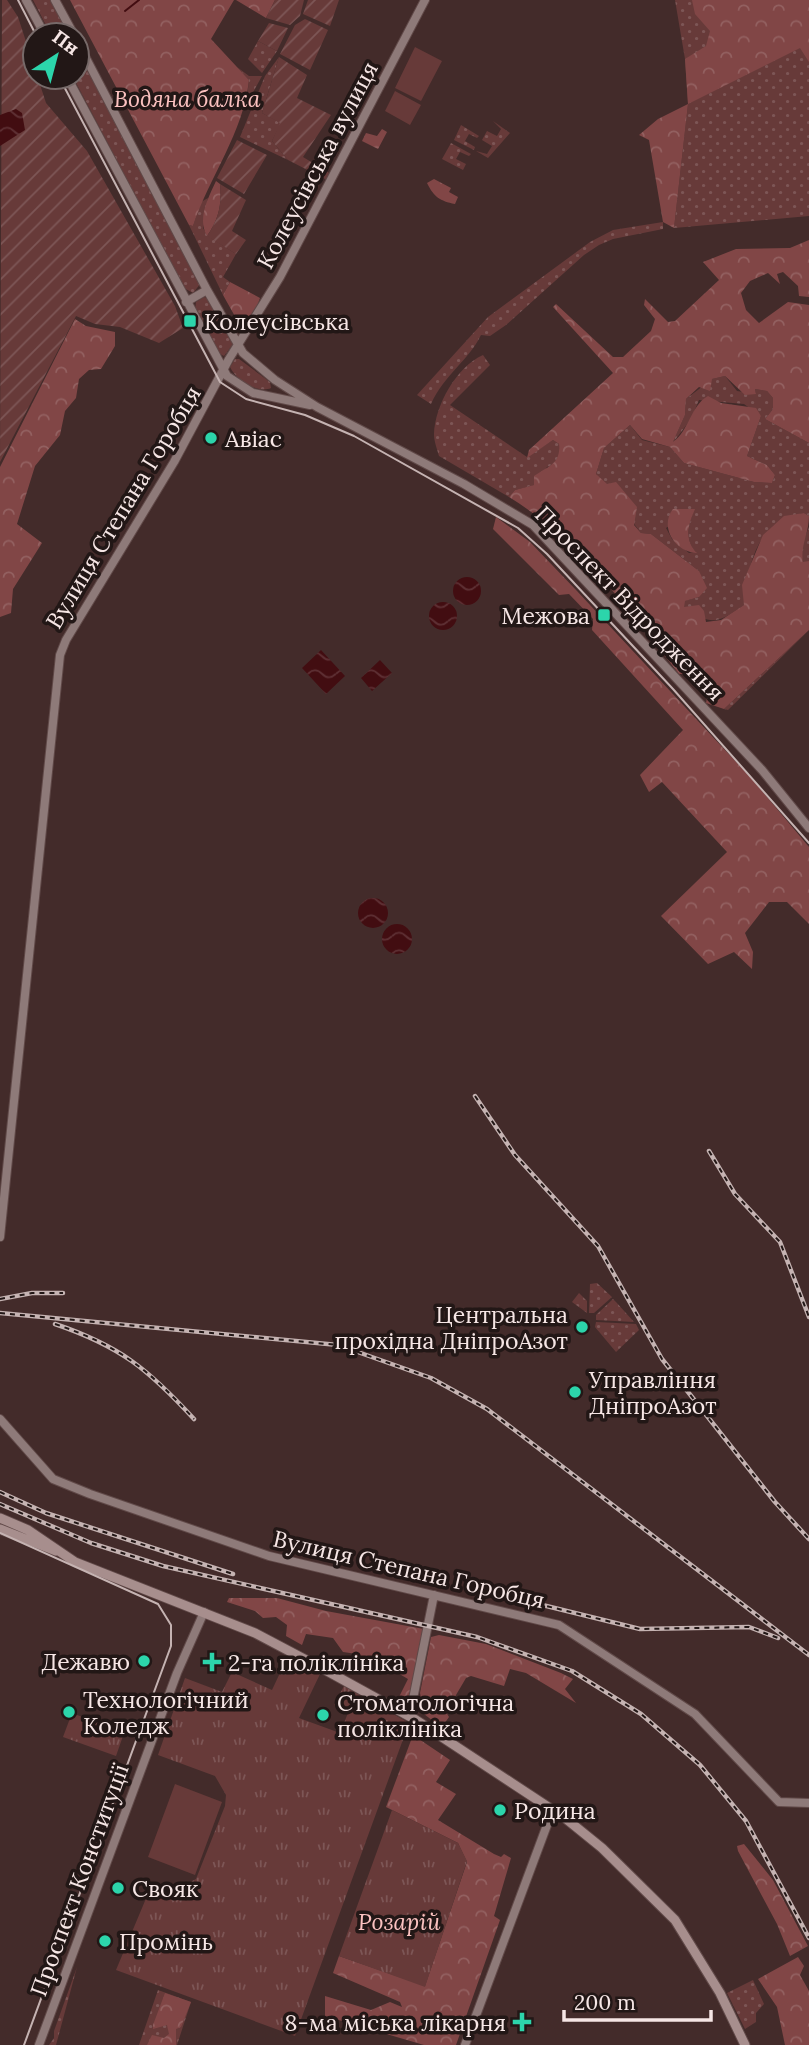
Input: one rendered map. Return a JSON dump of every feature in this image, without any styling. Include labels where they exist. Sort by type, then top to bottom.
[{"type":"main road","points":[[0,1518],[28,1530],[57,1552]]},
{"type":"main road","points":[[0,1529],[75,1562],[255,1633],[405,1714],[553,1809],[602,1848],[674,1920],[720,1993],[745,2045]]},
{"type":"street","points":[[26,0],[37,21]]},
{"type":"street","points":[[55,0],[66,21]]},
{"type":"street","name":"Колеусівська вулиця","points":[[238,345],[327,191],[425,0]]},
{"type":"street","name":"Проспект Відродження","points":[[91,68],[238,345],[275,380],[317,407],[464,484],[533,525],[762,770],[809,828]]},
{"type":"street","name":"Проспект Відродження","points":[[74,91],[224,371],[238,386],[253,393],[317,407]]},
{"type":"street","points":[[186,302],[207,290]]},
{"type":"street","name":"Вулиця Степана Горобця","points":[[0,1237],[60,655],[66,640],[174,462],[238,345]]},
{"type":"street","name":"Вулиця Степана Горобця","points":[[0,1419],[53,1479],[269,1556],[559,1625],[695,1714],[770,1795],[785,1805],[809,1803]]},
{"type":"street","points":[[405,1714],[413,1699],[434,1595]]},
{"type":"street","name":"Проспект Конституції","points":[[39,2045],[137,1777],[204,1612]]},
{"type":"street","points":[[465,2045],[553,1809]]},
{"type":"green space","points":[[2,0],[7,0],[21,26],[21,91],[42,91],[46,103],[87,151],[175,306],[183,328],[159,343],[120,327],[95,324],[76,316],[0,462]]},
{"type":"green space","points":[[33,0],[53,0],[64,21],[44,21]]},
{"type":"green space","name":"Водяна балка","points":[[70,0],[234,0],[211,39],[249,80],[246,100],[193,226],[189,225],[91,40],[91,21],[81,21]]},
{"type":"green space","name":"Водяна балка","points":[[236,0],[275,0],[266,18]]},
{"type":"green space","points":[[275,0],[304,0],[300,16],[290,25],[266,18]]},
{"type":"green space","points":[[308,0],[339,0],[330,26],[303,14]]},
{"type":"green space","points":[[675,0],[809,0],[809,216],[674,228],[688,104],[685,59]]},
{"type":"green space","points":[[692,0],[809,0],[809,62],[800,48],[688,104],[685,59],[706,46],[710,31],[695,14]]},
{"type":"green space","points":[[305,19],[328,30],[310,70],[280,54],[295,25]]},
{"type":"green space","points":[[269,23],[288,28],[277,51],[258,41]]},
{"type":"green space","points":[[258,41],[277,51],[262,73],[248,59]]},
{"type":"green space","points":[[415,47],[442,61],[421,101],[395,88]]},
{"type":"green space","points":[[279,57],[262,113],[281,123],[272,141],[288,160],[240,137],[265,76]]},
{"type":"green space","points":[[279,57],[307,75],[297,98],[331,115],[303,157],[331,174],[327,180],[288,160],[272,141],[280,123],[262,113]]},
{"type":"green space","points":[[237,67],[249,76],[262,76],[246,105],[249,80]]},
{"type":"green space","points":[[91,73],[201,283],[193,293],[184,288],[80,91],[91,91]]},
{"type":"green space","points":[[395,91],[421,105],[410,125],[385,111]]},
{"type":"green space","points":[[688,104],[674,228],[663,222],[649,140],[639,135],[658,119]]},
{"type":"green space","points":[[493,121],[510,133],[488,158],[476,151],[487,154],[492,146],[482,140],[487,131],[497,136],[501,129]]},
{"type":"green space","points":[[461,125],[479,136],[477,138],[469,134],[465,141],[475,147],[474,150],[454,140]]},
{"type":"green space","points":[[382,129],[387,132],[378,149],[362,141],[366,133],[377,136]]},
{"type":"green space","points":[[237,140],[267,155],[244,194],[217,178]]},
{"type":"green space","points":[[451,143],[471,154],[469,156],[460,152],[456,159],[466,164],[463,170],[442,159]]},
{"type":"green space","points":[[434,179],[451,188],[449,192],[458,197],[455,204],[441,200],[432,192],[427,183]]},
{"type":"green space","points":[[216,181],[220,184],[220,205],[207,236],[203,216]]},
{"type":"green space","points":[[220,184],[246,200],[232,231],[246,240],[236,254],[207,236],[219,211]]},
{"type":"green space","points":[[208,198],[203,228],[208,236],[236,254],[223,277],[230,282],[223,295],[189,225],[193,226],[201,202]]},
{"type":"green space","points":[[663,222],[663,229],[613,239],[584,255],[506,325],[490,336],[481,335],[431,404],[417,395],[488,317],[590,242],[613,230]]},
{"type":"green space","points":[[809,240],[809,297],[799,296],[798,286],[783,272],[777,274],[780,284],[768,273],[750,281],[741,293],[746,310],[759,323],[788,302],[809,305],[809,443],[765,419],[773,409],[773,398],[767,391],[755,389],[756,394],[745,395],[725,376],[712,379],[710,391],[699,387],[686,399],[685,415],[673,442],[683,431],[698,405],[708,396],[721,403],[756,408],[761,416],[747,456],[767,465],[775,475],[772,483],[754,482],[684,463],[670,447],[642,439],[630,425],[604,448],[596,474],[607,484],[616,482],[637,507],[634,525],[641,533],[651,534],[699,571],[707,588],[699,597],[685,601],[684,607],[699,605],[704,611],[706,622],[721,620],[744,605],[742,585],[763,535],[784,516],[804,513],[809,516],[802,556],[803,562],[809,561],[809,630],[724,709],[706,703],[710,684],[700,676],[679,674],[580,555],[534,514],[509,497],[515,490],[534,485],[534,476],[556,460],[559,444],[553,440],[527,458],[529,450],[613,373],[553,307],[556,304],[613,357],[623,357],[651,331],[655,319],[644,305],[645,299],[668,322],[675,321],[719,280],[703,262],[736,249],[790,248]]},
{"type":"green space","points":[[230,282],[260,298],[254,315],[247,323],[242,317],[237,320],[223,295]]},
{"type":"green space","points":[[204,297],[209,299],[233,344],[224,356],[218,353],[195,310],[196,302]]},
{"type":"green space","points":[[75,319],[86,326],[115,332],[115,346],[101,369],[89,370],[79,379],[76,398],[65,411],[60,435],[35,466],[17,524],[42,543],[13,589],[11,613],[0,617],[0,467]]},
{"type":"green space","points":[[483,355],[490,365],[450,405],[527,457],[553,440],[559,444],[560,454],[555,464],[547,467],[535,485],[515,490],[509,497],[439,456],[434,439],[438,412],[449,388],[464,368]]},
{"type":"green space","points":[[235,359],[239,359],[270,382],[271,388],[260,389],[242,381],[230,367]]},
{"type":"green space","points":[[725,376],[737,391],[756,394],[755,389],[767,391],[773,398],[773,409],[765,419],[809,443],[809,516],[804,513],[788,517],[765,534],[752,559],[744,605],[720,619],[708,620],[684,607],[684,601],[699,597],[699,571],[651,534],[641,533],[596,474],[604,448],[630,425],[642,440],[670,447],[684,463],[754,482],[772,483],[775,475],[767,465],[747,456],[761,416],[744,404],[699,400],[691,419],[672,444],[685,415],[686,399],[712,379]],"holes":[[[694,509],[689,537],[696,552],[689,553],[672,539],[666,528]]]},
{"type":"green space","points":[[673,509],[695,509],[688,532],[690,543],[697,553],[682,548],[671,537],[668,523]]},
{"type":"green space","points":[[496,517],[530,542],[577,591],[752,779],[809,847],[809,924],[787,902],[769,902],[745,933],[753,952],[752,969],[734,952],[708,964],[661,916],[727,852],[662,782],[649,792],[640,775],[683,730],[592,630],[593,619],[569,594],[559,595],[493,529]]},
{"type":"green space","points":[[809,527],[809,562],[803,562],[800,549]]},
{"type":"green space","points":[[809,630],[728,710],[724,709]]},
{"type":"green space","points":[[597,1283],[612,1297],[594,1313],[589,1313],[590,1284]]},
{"type":"green space","points":[[579,1293],[587,1301],[587,1313],[572,1302]]},
{"type":"green space","points":[[613,1299],[634,1322],[596,1320],[596,1315]]},
{"type":"green space","points":[[596,1322],[636,1324],[639,1330],[616,1352],[595,1327]]},
{"type":"green space","points":[[229,1598],[277,1598],[326,1611],[424,1629],[412,1695],[409,1699],[399,1697],[408,1679],[396,1672],[405,1662],[379,1655],[371,1666],[357,1660],[357,1654],[343,1652],[333,1638],[306,1634],[302,1645],[286,1636],[287,1625],[276,1617],[263,1618],[255,1611],[227,1602]]},
{"type":"green space","points":[[439,1635],[486,1644],[561,1673],[573,1679],[565,1689],[576,1703],[526,1673],[510,1669],[504,1686],[471,1676],[466,1678],[446,1712],[449,1717],[444,1724],[433,1721],[424,1714],[420,1693],[431,1637]]},
{"type":"green space","points":[[287,1658],[320,1674],[299,1718],[340,1733],[348,1713],[334,1705],[344,1686],[409,1723],[295,2036],[116,1970],[150,1889],[177,1889],[196,1879],[225,1806],[226,1795],[215,1776],[158,1755],[185,1678],[222,1692],[232,1672],[272,1690]]},
{"type":"green space","points":[[72,1713],[124,1733],[116,1756],[63,1737]]},
{"type":"green space","points":[[413,1735],[450,1760],[436,1782],[456,1794],[438,1820],[494,1854],[501,1857],[504,1854],[511,1858],[494,1916],[500,1920],[456,2045],[424,2045],[325,2016],[325,1996],[371,2010],[390,2002],[402,2007],[400,2002],[333,1973],[339,1956],[425,1986],[467,1862],[458,1843],[386,1807]]},
{"type":"green space","points":[[175,1784],[222,1802],[195,1875],[148,1857]]},
{"type":"green space","name":"Розарій","points":[[392,1810],[458,1843],[467,1861],[425,1987],[339,1956]]},
{"type":"green space","points":[[744,1844],[773,1880],[808,1946],[790,1956],[777,1924],[738,1851],[737,1846]]},
{"type":"green space","points":[[798,1957],[804,1966],[800,1975],[809,1991],[809,2045],[785,2045],[777,2007],[758,1979]]},
{"type":"green space","points":[[77,1967],[56,2045],[49,2045],[54,2038],[54,2031]]},
{"type":"green space","points":[[753,1980],[764,2004],[756,2013],[756,2022],[745,2029],[727,1993]]},
{"type":"green space","points":[[158,1990],[191,2002],[177,2045],[139,2045]]},
{"type":"green space","points":[[165,1993],[191,2002],[181,2027],[176,2029],[176,2045],[147,2045],[152,2035],[164,2038],[169,2034],[167,2025],[153,2029]]},
{"type":"water","points":[[16,109],[22,113],[25,130],[0,146],[0,115]]},
{"type":"water","points":[[467,577],[477,581],[481,591],[477,601],[467,605],[457,601],[453,591],[457,581]]},
{"type":"water","points":[[443,602],[453,606],[457,616],[453,626],[443,630],[433,626],[429,616],[433,606]]},
{"type":"water","points":[[321,650],[345,676],[326,694],[302,668]]},
{"type":"water","points":[[380,660],[392,673],[372,691],[361,678]]},
{"type":"water","points":[[373,898],[384,902],[388,913],[384,924],[373,928],[362,924],[358,913],[362,902]]},
{"type":"water","points":[[397,924],[408,928],[412,939],[408,950],[397,954],[386,950],[382,939],[386,928]]},
{"type":"waterway","points":[[125,11],[139,0]]},
{"type":"tram line","points":[[18,0],[29,21]]},
{"type":"tram line","points":[[66,91],[220,382],[246,399],[305,415],[354,436],[518,528],[547,554],[673,689],[809,843]]},
{"type":"tram line","points":[[0,1533],[158,1604],[171,1625],[171,1646],[24,2045]]},
{"type":"railway","points":[[475,1096],[515,1155],[598,1246],[662,1359],[775,1502],[809,1539]]},
{"type":"railway","points":[[709,1151],[735,1194],[780,1242],[809,1317]]},
{"type":"railway","points":[[0,1299],[32,1293],[63,1293]]},
{"type":"railway","points":[[0,1313],[338,1345],[431,1378],[487,1409],[809,1655]]},
{"type":"railway","points":[[55,1324],[98,1341],[132,1361],[162,1386],[194,1419]]},
{"type":"railway","points":[[0,1492],[46,1513],[233,1574]]},
{"type":"railway","points":[[0,1504],[91,1543],[163,1566],[477,1637],[572,1671],[641,1714],[700,1765],[746,1821],[809,1938]]},
{"type":"railway","points":[[518,1599],[640,1629],[749,1627],[778,1638]]},
{"type":"place","name":"Колеусівська","points":[[190,321]]},
{"type":"place","name":"Авіас","points":[[211,438]]},
{"type":"place","name":"Межова","points":[[604,615]]},
{"type":"place","name":"Центральна прохідна ДніпроАзот","points":[[582,1327]]},
{"type":"place","name":"Управління ДніпроАзот","points":[[575,1392]]},
{"type":"place","name":"Дежавю","points":[[144,1661]]},
{"type":"place","name":"2-га поліклініка","points":[[212,1662]]},
{"type":"place","name":"Технологічний Коледж","points":[[69,1712]]},
{"type":"place","name":"Стоматологічна поліклініка","points":[[323,1715]]},
{"type":"place","name":"Родина","points":[[500,1810]]},
{"type":"place","name":"Свояк","points":[[118,1888]]},
{"type":"place","name":"Промінь","points":[[105,1941]]},
{"type":"place","name":"8-ма міська лікарня","points":[[522,2022]]}]
